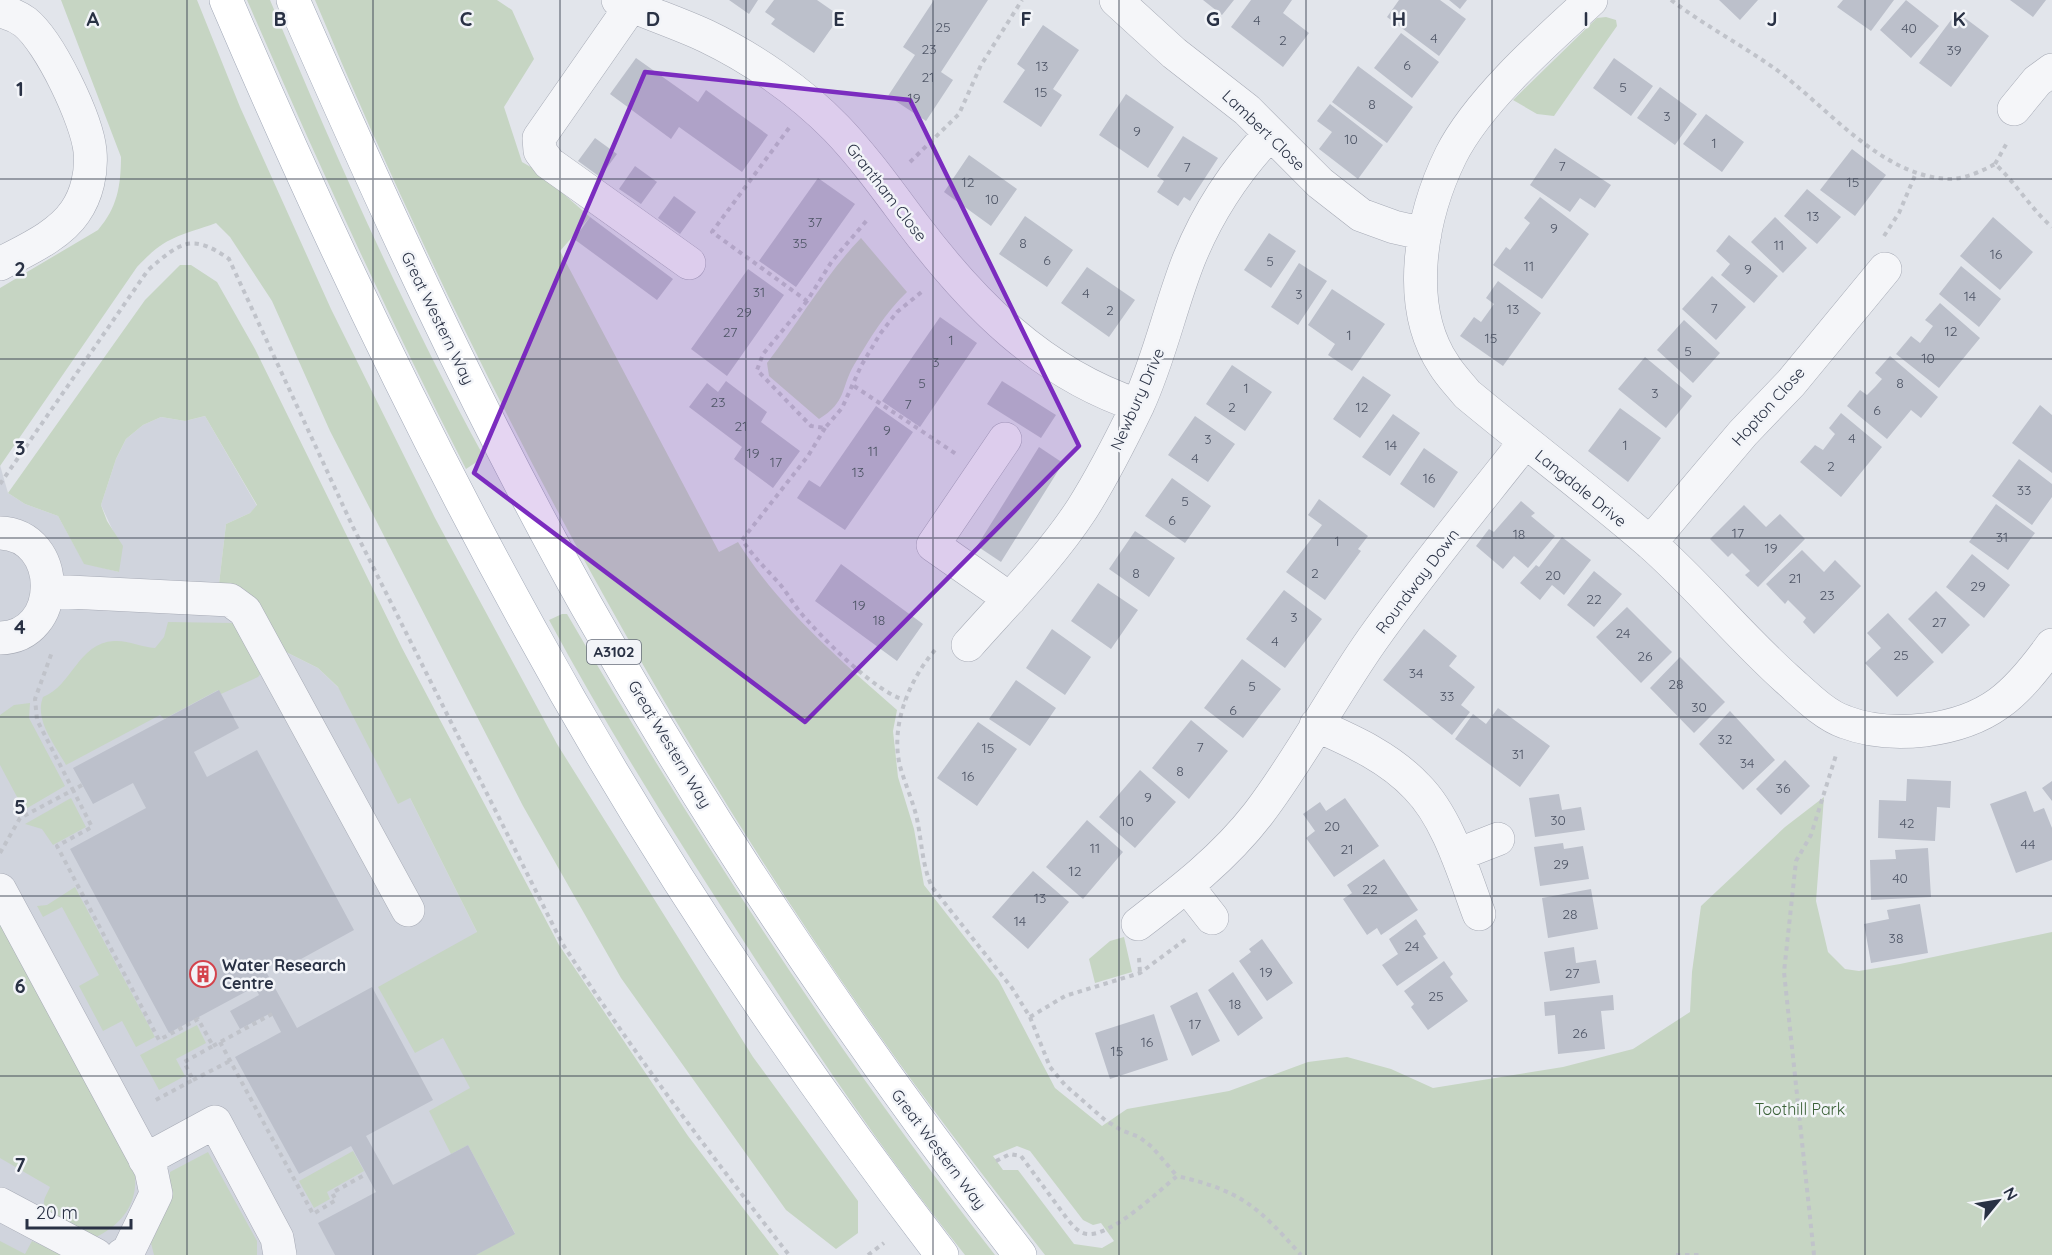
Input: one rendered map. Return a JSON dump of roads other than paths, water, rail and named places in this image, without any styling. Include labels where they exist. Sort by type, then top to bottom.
[{"type":"main road","points":[[226,0],[321,217],[397,377],[569,699],[671,868],[801,1065],[942,1255]]},
{"type":"main road","name":"Great Western Way","points":[[293,0],[370,176],[459,363],[592,615],[709,808],[818,978],[888,1080],[1020,1255]]},
{"type":"street","name":"Lambert Close","points":[[1116,0],[1174,53],[1247,110],[1320,183],[1361,215],[1394,227],[1425,234]]},
{"type":"street","name":"Grantham Close","points":[[625,3],[706,36],[751,62],[808,104],[835,128],[949,270],[996,321],[1061,370],[1105,394],[1137,405]]},
{"type":"street","points":[[625,3],[539,138],[540,151],[549,163],[689,263]]},
{"type":"street","name":"Langdale Drive","points":[[1578,4],[1470,126],[1452,154],[1437,191],[1425,234],[1420,268],[1423,305],[1431,337],[1443,364],[1467,394],[1650,543],[1752,647],[1814,702],[1843,722],[1876,731],[1906,732],[1944,728],[1978,716],[2006,700],[2052,645]]},
{"type":"street","points":[[0,11],[25,22],[54,60],[88,135],[91,170],[74,213],[59,229],[0,264]]},
{"type":"street","points":[[2014,109],[2037,81],[2052,70]]},
{"type":"street","name":"Newbury Drive","points":[[968,645],[1052,549],[1082,509],[1157,362],[1189,259],[1210,214],[1230,182],[1270,134]]},
{"type":"street","name":"Hopton Close","points":[[1650,543],[1743,433],[1791,383],[1886,269]]},
{"type":"street","points":[[1005,439],[933,545],[1010,599]]},
{"type":"street","name":"Roundway Down","points":[[1138,924],[1187,886],[1222,854],[1257,815],[1404,596],[1524,442]]},
{"type":"street","points":[[0,533],[21,538],[33,548],[43,560],[48,575],[49,591],[44,608],[35,622],[21,632],[0,638]]},
{"type":"street","points":[[49,591],[230,600],[245,611],[408,910]]},
{"type":"street","points":[[1316,725],[1361,745],[1397,769],[1419,788],[1457,855],[1479,915]]},
{"type":"street","points":[[1457,855],[1498,839]]},
{"type":"street","points":[[1187,886],[1212,918]]},
{"type":"street","points":[[0,891],[145,1160],[156,1194],[127,1254]]},
{"type":"street","points":[[145,1160],[215,1122],[278,1238],[280,1255]]},
{"type":"street","points":[[0,1204],[96,1255]]},
{"type":"place","name":"Water Research Centre","points":[[203,974]]},
{"type":"park label","name":"Toothill Park","points":[[1800,1109]]}]
